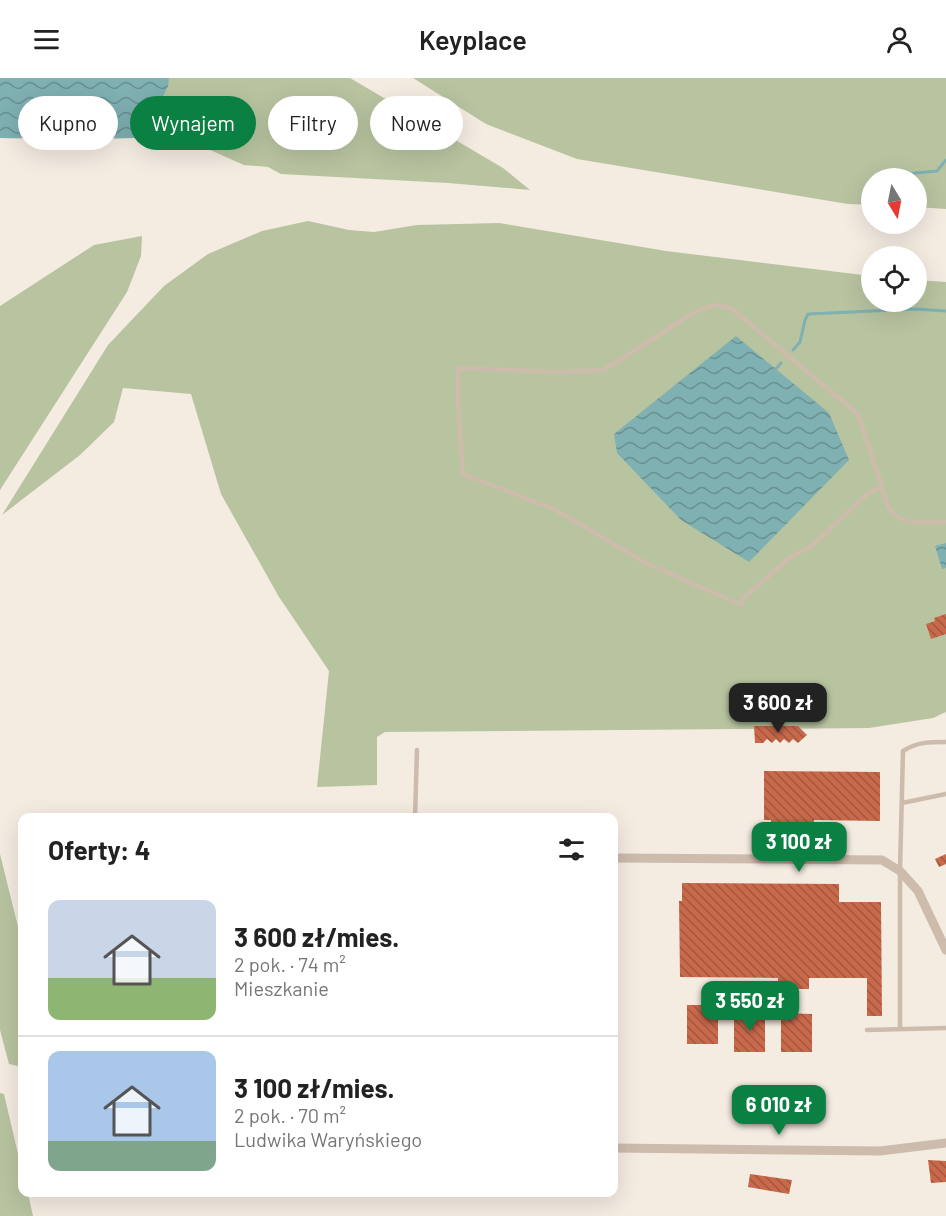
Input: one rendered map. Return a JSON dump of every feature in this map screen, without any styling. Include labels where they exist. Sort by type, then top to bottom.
[{"type":"street","points":[[618,858],[882,860],[900,871],[918,891],[946,950]]},
{"type":"street","points":[[618,1148],[880,1151],[946,1143]]},
{"type":"lane","points":[[882,486],[867,494],[812,546],[789,558],[745,597],[741,605],[644,562],[554,509],[463,476],[458,368],[560,372],[604,370],[684,318],[702,309],[717,305],[731,308],[858,414],[882,486],[889,508],[894,515],[902,520],[914,522],[946,522]]},
{"type":"lane","points":[[900,1029],[903,751],[912,745],[926,742],[946,742]]},
{"type":"lane","points":[[415,813],[417,750]]},
{"type":"lane","points":[[902,803],[946,794]]},
{"type":"lane","points":[[867,1030],[946,1028]]},
{"type":"green space","points":[[0,78],[350,78],[381,96],[370,96],[370,150],[463,150],[463,144],[503,168],[530,190],[281,174],[268,167],[244,165],[210,150],[256,150],[256,96],[130,96],[130,138],[118,138],[118,96],[18,96],[18,138],[0,138]]},
{"type":"green space","points":[[413,78],[946,78],[946,209],[927,208],[927,168],[861,168],[861,205],[848,204],[577,159],[486,124],[463,110],[463,96],[442,96]]},
{"type":"green space","points":[[308,221],[349,230],[374,232],[417,225],[499,223],[666,251],[861,275],[861,312],[927,312],[927,281],[946,282],[946,712],[933,718],[869,728],[385,732],[377,737],[377,785],[317,787],[329,671],[279,597],[221,494],[191,394],[123,388],[114,422],[80,455],[2,515],[108,345],[164,286],[208,254],[262,231]]},
{"type":"green space","points":[[142,236],[141,256],[127,292],[0,490],[0,306],[94,245]]},
{"type":"green space","points":[[0,854],[18,927],[18,1066],[9,1064],[0,1030]]},
{"type":"green space","points":[[0,1093],[4,1094],[18,1154],[18,1197],[29,1197],[33,1216],[0,1216]]},
{"type":"water","points":[[0,78],[169,78],[163,96],[130,96],[130,138],[118,138],[118,96],[18,96],[18,138],[0,138]]},
{"type":"water","points":[[736,336],[829,413],[849,460],[749,562],[681,520],[617,453],[614,434]]},
{"type":"water","points":[[946,543],[946,568],[942,569],[935,546]]},
{"type":"building","points":[[946,614],[946,634],[931,639],[926,624]]},
{"type":"building","points":[[754,726],[798,726],[807,735],[798,743],[793,739],[789,743],[784,739],[780,743],[776,739],[772,743],[767,739],[763,743],[755,743]]},
{"type":"building","points":[[764,771],[880,772],[880,821],[814,820],[812,838],[770,837],[771,820],[764,820]]},
{"type":"building","points":[[946,854],[946,864],[939,867],[935,859]]},
{"type":"building","points":[[682,883],[839,884],[839,902],[881,902],[882,1016],[867,1016],[867,978],[809,978],[809,989],[778,989],[778,978],[680,977],[679,901],[682,901]]},
{"type":"building","points":[[687,1005],[718,1005],[718,1044],[687,1044]]},
{"type":"building","points":[[734,1013],[765,1013],[765,1052],[734,1052]]},
{"type":"building","points":[[781,1013],[812,1014],[812,1052],[781,1052]]},
{"type":"building","points":[[928,1160],[946,1161],[946,1182],[931,1183]]},
{"type":"building","points":[[750,1174],[792,1180],[789,1194],[748,1187]]},
{"type":"waterway","points":[[927,172],[937,171],[946,160]]},
{"type":"waterway","points":[[793,350],[800,342],[808,314],[916,309],[946,311]]},
{"type":"waterway","points":[[776,369],[781,363]]}]
